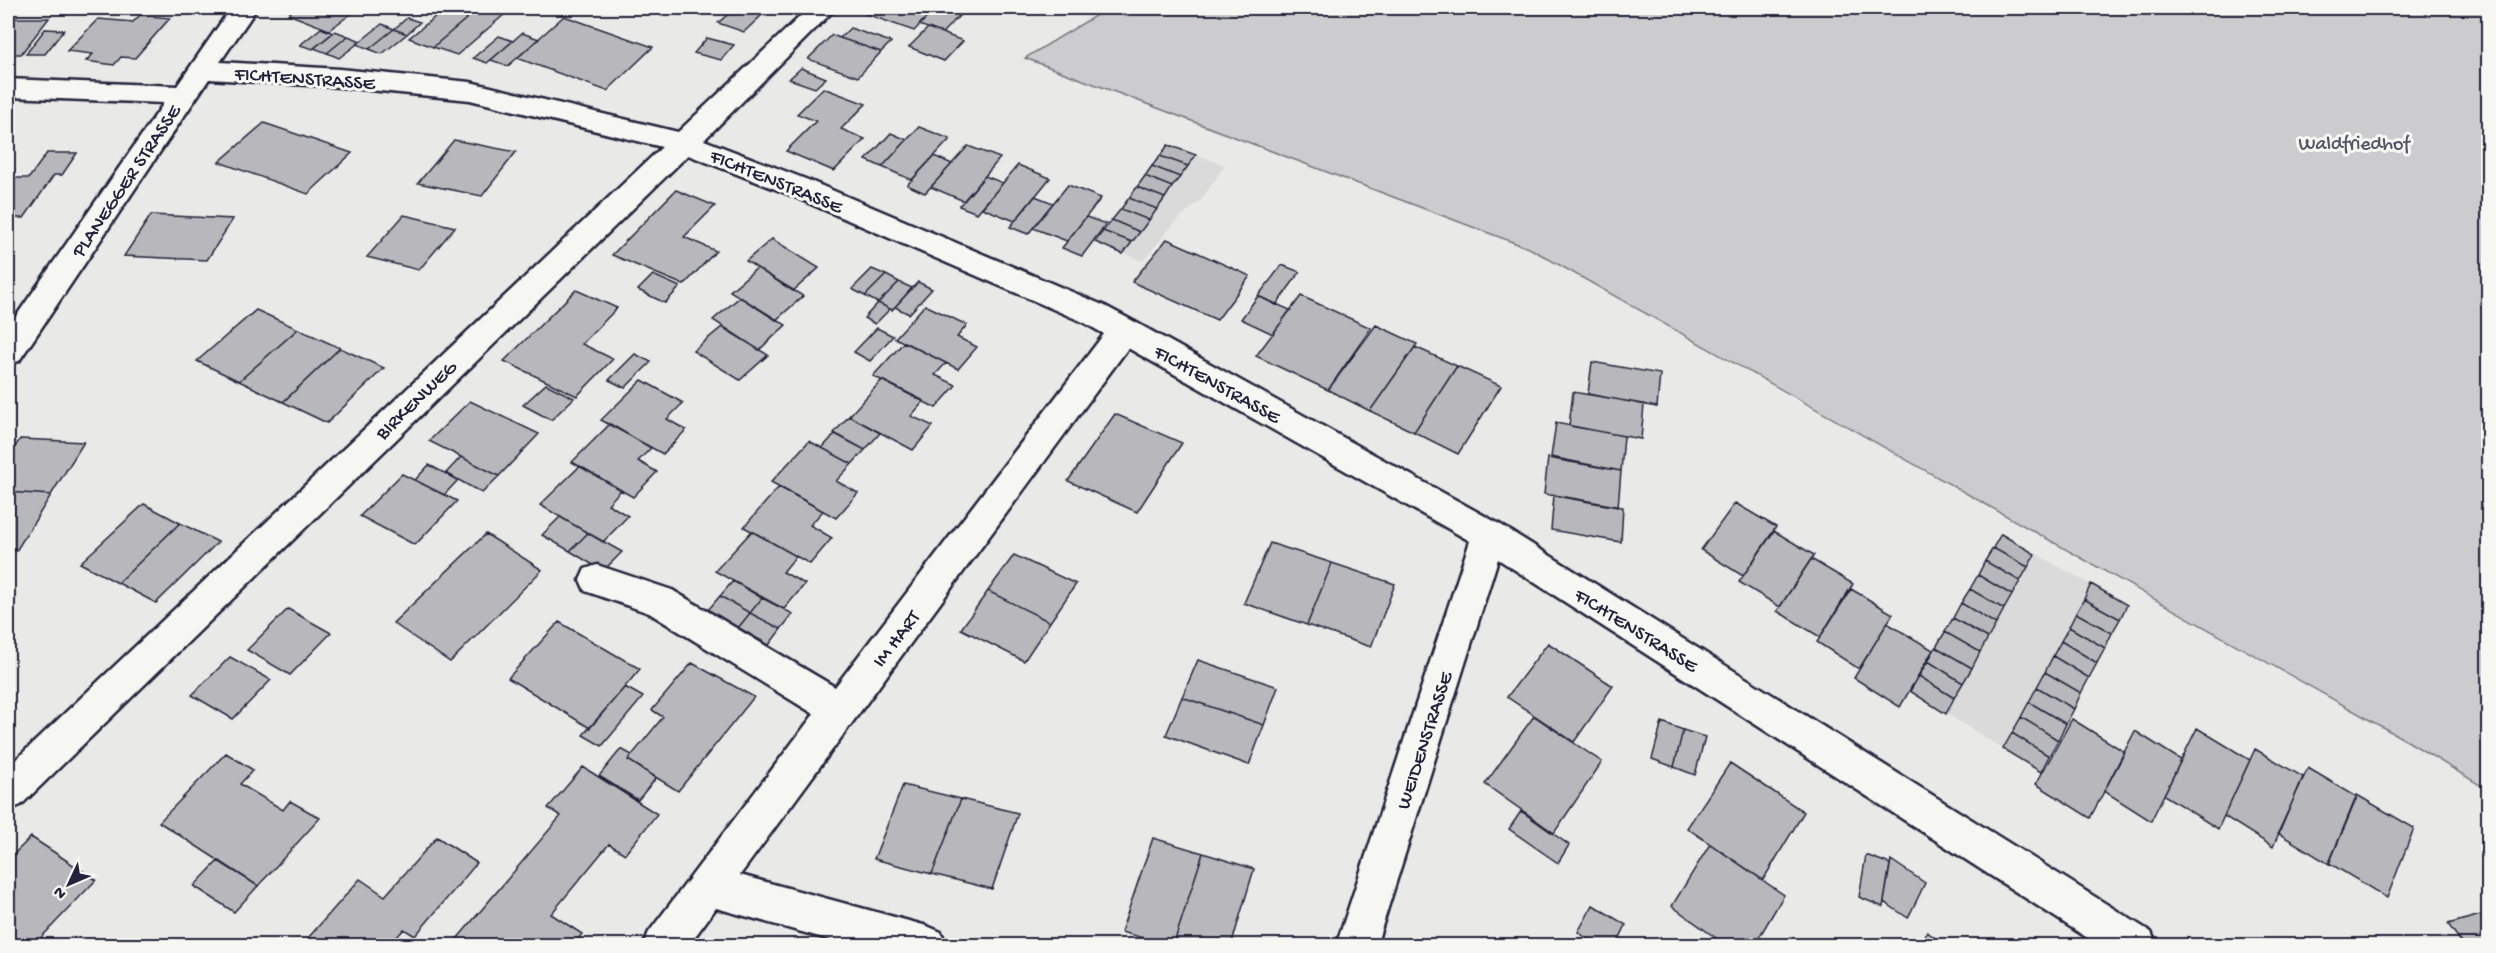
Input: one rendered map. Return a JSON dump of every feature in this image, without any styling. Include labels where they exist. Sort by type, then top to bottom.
[{"type":"street","name":"PLANEGGER STRASSE","points":[[8,352],[243,8]]},
{"type":"street","name":"BIRKENWEG","points":[[8,792],[681,142],[824,8]]},
{"type":"street","name":"FICHTENSTRASSE","points":[[8,88],[340,78],[470,91],[681,142],[798,187],[1094,314],[1489,535],[2137,945]]},
{"type":"street","name":"IM HART","points":[[663,945],[1125,330]]},
{"type":"street","name":"WEIDENSTRASSE","points":[[1356,945],[1489,535]]},
{"type":"street","points":[[597,580],[660,602],[841,711]]},
{"type":"street","points":[[708,886],[927,945]]},
{"type":"shaded area","points":[[1168,145],[1225,165],[1201,200],[1176,221],[1143,261],[1095,242]]},
{"type":"shaded area","points":[[2001,534],[2127,605],[2041,772],[1910,691]]},
{"type":"green space","name":"Waldfriedhof","points":[[1108,8],[2488,8],[2488,790],[2409,742],[1531,249],[1025,58]]},
{"type":"building","points":[[296,8],[359,8],[329,30],[288,14]]},
{"type":"building","points":[[446,8],[479,8],[433,47],[409,38]]},
{"type":"building","points":[[479,8],[505,14],[457,55],[433,47]]},
{"type":"building","points":[[735,8],[744,8],[763,14],[744,32],[718,23]]},
{"type":"building","points":[[873,8],[936,8],[914,31],[866,14]]},
{"type":"building","points":[[936,8],[967,8],[942,33],[919,25]]},
{"type":"building","points":[[140,15],[170,18],[135,58],[121,57],[114,65],[86,61],[93,54],[67,51],[98,19],[133,22]]},
{"type":"building","points":[[564,16],[653,47],[607,91],[517,58]]},
{"type":"building","points":[[9,18],[49,18],[21,54],[8,54]]},
{"type":"building","points":[[407,18],[420,22],[407,34],[394,29]]},
{"type":"building","points":[[382,24],[394,29],[369,49],[357,44]]},
{"type":"building","points":[[321,28],[333,33],[313,49],[300,45]]},
{"type":"building","points":[[850,28],[891,42],[881,52],[840,38]]},
{"type":"building","points":[[928,28],[963,41],[944,61],[909,47]]},
{"type":"building","points":[[45,29],[64,30],[45,54],[26,54]]},
{"type":"building","points":[[394,29],[407,34],[382,54],[369,49]]},
{"type":"building","points":[[335,31],[348,36],[327,53],[314,48]]},
{"type":"building","points":[[522,33],[539,39],[508,66],[491,60]]},
{"type":"building","points":[[832,35],[881,52],[858,77],[808,59]]},
{"type":"building","points":[[348,36],[361,41],[339,58],[327,53]]},
{"type":"building","points":[[499,36],[513,41],[487,63],[473,58]]},
{"type":"building","points":[[707,38],[734,45],[721,60],[694,53]]},
{"type":"building","points":[[801,68],[826,78],[815,88],[789,79]]},
{"type":"building","points":[[823,88],[866,104],[841,129],[865,139],[834,171],[786,151],[816,121],[797,114]]},
{"type":"building","points":[[264,123],[352,153],[308,194],[219,162]]},
{"type":"building","points":[[919,127],[950,139],[912,180],[882,167]]},
{"type":"building","points":[[891,133],[907,140],[882,167],[866,160]]},
{"type":"building","points":[[454,140],[516,152],[482,196],[418,183]]},
{"type":"building","points":[[1168,145],[1196,155],[1188,166],[1160,156]]},
{"type":"building","points":[[968,146],[1000,158],[964,201],[931,187]]},
{"type":"building","points":[[47,153],[77,153],[62,175],[54,175],[24,218],[8,218],[8,178],[29,178]]},
{"type":"building","points":[[934,156],[952,164],[925,193],[907,185]]},
{"type":"building","points":[[1160,156],[1188,166],[1180,177],[1152,166]]},
{"type":"building","points":[[1018,165],[1050,178],[1015,221],[982,208]]},
{"type":"building","points":[[1152,166],[1180,177],[1172,187],[1145,176]]},
{"type":"building","points":[[985,176],[1003,183],[977,213],[959,206]]},
{"type":"building","points":[[1145,176],[1172,187],[1165,198],[1137,187]]},
{"type":"building","points":[[1068,185],[1101,198],[1067,241],[1033,228]]},
{"type":"building","points":[[1137,187],[1165,198],[1157,209],[1129,198]]},
{"type":"building","points":[[676,190],[715,206],[684,237],[716,251],[684,285],[612,255]]},
{"type":"building","points":[[1035,196],[1053,203],[1028,234],[1010,227]]},
{"type":"building","points":[[1129,198],[1157,209],[1149,220],[1121,209]]},
{"type":"building","points":[[1121,209],[1149,220],[1140,232],[1112,220]]},
{"type":"building","points":[[151,215],[233,219],[207,260],[124,256]]},
{"type":"building","points":[[404,215],[455,227],[419,270],[367,257]]},
{"type":"building","points":[[1086,217],[1106,224],[1082,256],[1062,248]]},
{"type":"building","points":[[1112,220],[1140,232],[1132,242],[1103,231]]},
{"type":"building","points":[[1103,231],[1132,242],[1123,254],[1095,242]]},
{"type":"building","points":[[772,239],[819,268],[793,291],[746,261]]},
{"type":"building","points":[[1167,239],[1250,276],[1217,320],[1132,282]]},
{"type":"building","points":[[1282,265],[1300,272],[1276,305],[1258,296]]},
{"type":"building","points":[[757,268],[803,296],[776,320],[730,291]]},
{"type":"building","points":[[872,269],[886,275],[865,296],[852,289]]},
{"type":"building","points":[[653,275],[680,287],[665,303],[638,290]]},
{"type":"building","points":[[886,275],[899,282],[878,303],[865,296]]},
{"type":"building","points":[[899,282],[912,288],[892,310],[878,303]]},
{"type":"building","points":[[918,282],[932,289],[909,314],[895,307]]},
{"type":"building","points":[[576,290],[617,308],[582,344],[613,359],[577,396],[504,361]]},
{"type":"building","points":[[1258,296],[1290,310],[1273,334],[1241,319]]},
{"type":"building","points":[[1301,296],[1371,328],[1328,390],[1256,356]]},
{"type":"building","points":[[740,297],[786,325],[759,350],[713,320]]},
{"type":"building","points":[[878,303],[890,309],[875,324],[864,318]]},
{"type":"building","points":[[925,305],[967,325],[957,337],[977,347],[958,369],[895,338]]},
{"type":"building","points":[[256,310],[298,329],[239,381],[197,361]]},
{"type":"building","points":[[1376,325],[1417,344],[1370,411],[1328,390]]},
{"type":"building","points":[[722,327],[768,355],[740,380],[693,351]]},
{"type":"building","points":[[877,328],[893,336],[870,361],[854,352]]},
{"type":"building","points":[[298,329],[340,348],[283,402],[239,381]]},
{"type":"building","points":[[904,342],[946,363],[935,375],[956,385],[936,408],[873,376]]},
{"type":"building","points":[[1415,347],[1457,366],[1414,432],[1370,411]]},
{"type":"building","points":[[340,348],[384,368],[327,423],[283,402]]},
{"type":"building","points":[[635,354],[651,362],[625,388],[609,380]]},
{"type":"building","points":[[1592,362],[1660,374],[1657,407],[1588,394]]},
{"type":"building","points":[[1457,366],[1501,386],[1458,454],[1414,432]]},
{"type":"building","points":[[642,380],[683,403],[667,419],[686,430],[663,454],[601,420]]},
{"type":"building","points":[[882,380],[924,401],[911,416],[933,426],[913,450],[849,416]]},
{"type":"building","points":[[546,384],[574,398],[551,420],[523,405]]},
{"type":"building","points":[[1573,392],[1644,404],[1641,439],[1569,426]]},
{"type":"building","points":[[470,401],[539,434],[499,476],[429,441]]},
{"type":"building","points":[[1115,414],[1182,443],[1137,512],[1068,481]]},
{"type":"building","points":[[849,416],[880,433],[865,450],[834,433]]},
{"type":"building","points":[[1556,423],[1624,436],[1621,471],[1551,457]]},
{"type":"building","points":[[610,424],[651,448],[638,461],[657,472],[633,497],[572,462]]},
{"type":"building","points":[[835,434],[865,450],[852,464],[822,448]]},
{"type":"building","points":[[20,439],[84,442],[51,495],[8,492],[8,458]]},
{"type":"building","points":[[809,441],[852,464],[836,481],[858,493],[836,518],[771,482]]},
{"type":"building","points":[[461,457],[499,476],[482,493],[446,473]]},
{"type":"building","points":[[1548,458],[1621,471],[1618,507],[1544,494]]},
{"type":"building","points":[[429,465],[458,480],[444,495],[415,480]]},
{"type":"building","points":[[580,466],[621,490],[608,504],[628,516],[603,542],[540,505]]},
{"type":"building","points":[[402,474],[457,501],[415,545],[360,516]]},
{"type":"building","points":[[779,487],[823,511],[810,525],[832,538],[810,564],[744,527]]},
{"type":"building","points":[[8,492],[51,495],[16,551],[8,551]]},
{"type":"building","points":[[1554,495],[1623,507],[1621,542],[1551,530]]},
{"type":"building","points":[[1735,503],[1776,527],[1743,576],[1701,550]]},
{"type":"building","points":[[144,504],[180,523],[118,583],[80,563]]},
{"type":"building","points":[[560,517],[588,533],[570,551],[542,535]]},
{"type":"building","points":[[180,523],[218,542],[156,603],[118,583]]},
{"type":"building","points":[[752,531],[796,556],[783,572],[805,584],[784,609],[715,571]]},
{"type":"building","points":[[1774,531],[1814,555],[1780,607],[1739,582]]},
{"type":"building","points":[[588,533],[622,552],[603,571],[570,551]]},
{"type":"building","points":[[486,534],[542,570],[450,662],[393,623]]},
{"type":"building","points":[[2001,534],[2035,554],[2028,567],[1993,548]]},
{"type":"building","points":[[1270,543],[1332,563],[1307,625],[1244,603]]},
{"type":"building","points":[[1993,548],[2028,567],[2020,581],[1985,561]]},
{"type":"building","points":[[1014,555],[1076,584],[1050,622],[988,591]]},
{"type":"building","points":[[1811,559],[1853,584],[1820,637],[1777,611]]},
{"type":"building","points":[[1985,561],[2020,581],[2012,595],[1978,575]]},
{"type":"building","points":[[1332,563],[1395,584],[1371,647],[1307,625]]},
{"type":"building","points":[[1978,575],[2012,595],[2004,609],[1970,589]]},
{"type":"building","points":[[733,581],[762,598],[750,613],[720,596]]},
{"type":"building","points":[[2091,584],[2127,605],[2120,619],[2084,599]]},
{"type":"building","points":[[1851,589],[1893,614],[1859,669],[1817,642]]},
{"type":"building","points":[[1970,589],[2004,609],[1996,624],[1961,603]]},
{"type":"building","points":[[988,591],[1050,622],[1024,661],[961,629]]},
{"type":"building","points":[[720,596],[750,613],[738,628],[708,610]]},
{"type":"building","points":[[762,598],[793,614],[781,629],[750,613]]},
{"type":"building","points":[[2084,599],[2120,619],[2112,633],[2076,613]]},
{"type":"building","points":[[1961,603],[1996,624],[1988,638],[1953,618]]},
{"type":"building","points":[[288,609],[331,633],[290,675],[247,650]]},
{"type":"building","points":[[750,613],[781,629],[769,645],[738,628]]},
{"type":"building","points":[[2076,613],[2112,633],[2105,648],[2069,627]]},
{"type":"building","points":[[1953,618],[1988,638],[1980,652],[1945,632]]},
{"type":"building","points":[[559,622],[640,669],[590,728],[508,678]]},
{"type":"building","points":[[1887,623],[1933,650],[1900,707],[1854,678]]},
{"type":"building","points":[[2069,627],[2105,648],[2097,663],[2061,641]]},
{"type":"building","points":[[1945,632],[1980,652],[1972,668],[1936,647]]},
{"type":"building","points":[[2061,641],[2097,663],[2089,678],[2053,656]]},
{"type":"building","points":[[1548,643],[1613,686],[1574,742],[1507,697]]},
{"type":"building","points":[[1936,647],[1972,668],[1963,683],[1928,661]]},
{"type":"building","points":[[2053,656],[2089,678],[2081,693],[2045,672]]},
{"type":"building","points":[[230,657],[271,680],[233,719],[192,695]]},
{"type":"building","points":[[1198,660],[1278,687],[1264,725],[1182,697]]},
{"type":"building","points":[[1928,661],[1963,683],[1954,698],[1919,676]]},
{"type":"building","points":[[692,663],[754,697],[678,791],[628,760],[663,717],[652,710]]},
{"type":"building","points":[[2045,672],[2081,693],[2074,709],[2037,687]]},
{"type":"building","points":[[1919,676],[1954,698],[1946,714],[1910,691]]},
{"type":"building","points":[[625,687],[643,697],[602,746],[583,735]]},
{"type":"building","points":[[2037,687],[2074,709],[2066,724],[2029,702]]},
{"type":"building","points":[[1182,697],[1264,725],[1249,765],[1166,735]]},
{"type":"building","points":[[2029,702],[2066,724],[2058,740],[2021,717]]},
{"type":"building","points":[[1534,716],[1602,762],[1554,833],[1485,784]]},
{"type":"building","points":[[2021,717],[2058,740],[2049,756],[2012,733]]},
{"type":"building","points":[[2072,719],[2125,752],[2090,818],[2036,784]]},
{"type":"building","points":[[1662,722],[1683,730],[1674,767],[1652,759]]},
{"type":"building","points":[[2197,728],[2250,760],[2218,829],[2164,795]]},
{"type":"building","points":[[1683,730],[1705,737],[1695,775],[1674,767]]},
{"type":"building","points":[[2135,731],[2181,760],[2151,821],[2104,791]]},
{"type":"building","points":[[2012,733],[2049,756],[2041,772],[2003,749]]},
{"type":"building","points":[[621,749],[632,755],[628,760],[656,778],[638,800],[599,776]]},
{"type":"building","points":[[2255,749],[2303,777],[2273,847],[2224,816]]},
{"type":"building","points":[[226,753],[253,770],[240,784],[283,810],[290,801],[320,818],[258,886],[159,822]]},
{"type":"building","points":[[1730,763],[1804,812],[1763,880],[1687,828]]},
{"type":"building","points":[[583,767],[657,814],[625,854],[609,844],[551,914],[582,934],[573,946],[451,946],[561,816],[548,808]]},
{"type":"building","points":[[2308,768],[2357,797],[2329,864],[2278,833]]},
{"type":"building","points":[[903,785],[961,799],[932,874],[874,859]]},
{"type":"building","points":[[2357,795],[2414,828],[2387,898],[2329,863]]},
{"type":"building","points":[[961,799],[1018,813],[992,889],[932,874]]},
{"type":"building","points":[[1521,811],[1569,845],[1558,863],[1509,829]]},
{"type":"building","points":[[31,837],[96,880],[33,946],[8,946],[8,860]]},
{"type":"building","points":[[437,837],[477,863],[415,936],[404,929],[389,946],[301,946],[360,879],[385,896]]},
{"type":"building","points":[[1153,838],[1203,853],[1173,946],[1121,932]]},
{"type":"building","points":[[1710,844],[1784,895],[1754,946],[1727,946],[1672,906]]},
{"type":"building","points":[[1203,853],[1254,869],[1231,946],[1173,946]]},
{"type":"building","points":[[1866,855],[1890,864],[1883,907],[1859,897]]},
{"type":"building","points":[[1891,860],[1925,883],[1908,918],[1884,902]]},
{"type":"building","points":[[218,861],[258,886],[234,912],[194,886]]},
{"type":"building","points":[[1593,905],[1626,925],[1616,946],[1598,946],[1578,932]]},
{"type":"building","points":[[2488,913],[2488,946],[2464,946],[2448,924]]},
{"type":"building","points":[[1927,932],[1947,946],[1921,946]]}]
